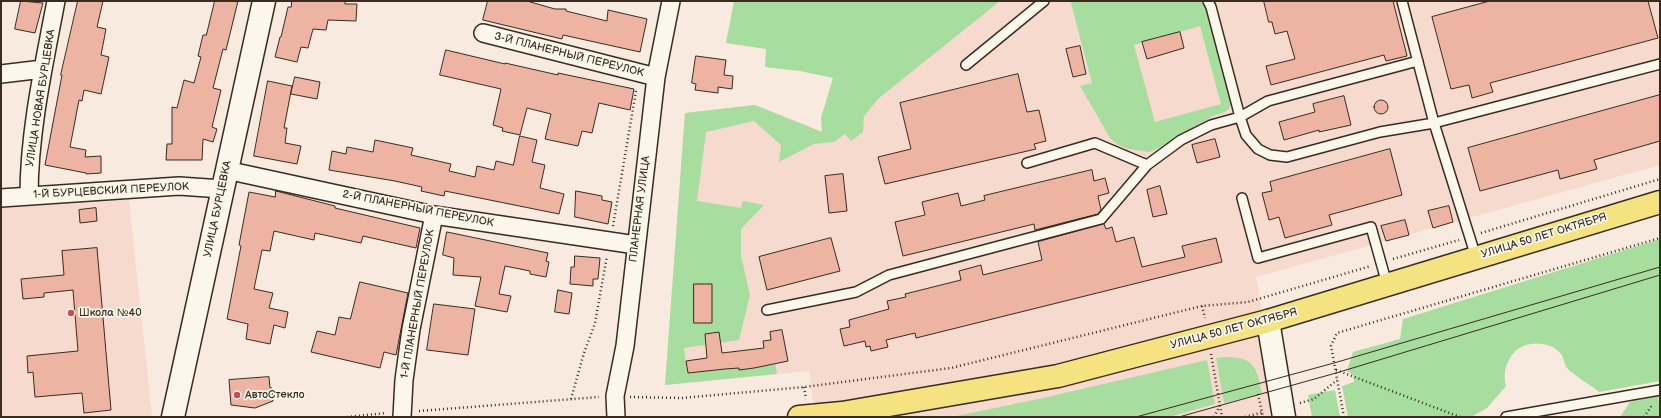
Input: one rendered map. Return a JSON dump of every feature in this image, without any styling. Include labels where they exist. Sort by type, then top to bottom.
[{"type":"main road","name":"УЛИЦА 50 ЛЕТ ОКТЯБРЯ","points":[[799,417],[842,415],[1058,376],[1208,338],[1268,321],[1660,202]]},
{"type":"street","name":"УЛИЦА НОВАЯ БУРЦЕВКА","points":[[29,196],[29,168],[43,69],[56,1]]},
{"type":"street","name":"УЛИЦА БУРЦЕВКА","points":[[173,417],[264,1]]},
{"type":"street","name":"ПЛАНЕРНАЯ УЛИЦА","points":[[616,417],[615,396],[625,346],[656,77],[671,1]]},
{"type":"street","name":"3-Й ПЛАНЕРНЫЙ ПЕРЕУЛОК","points":[[483,33],[656,77]]},
{"type":"street","points":[[1,74],[43,69]]},
{"type":"street","name":"1-Й БУРЦЕВСКИЙ ПЕРЕУЛОК","points":[[1,198],[179,186],[224,180]]},
{"type":"street","name":"2-Й ПЛАНЕРНЫЙ ПЕРЕУЛОК","points":[[224,180],[434,215],[636,245]]},
{"type":"street","name":"1-Й ПЛАНЕРНЫЙ ПЕРЕУЛОК","points":[[402,414],[411,329],[434,215]]},
{"type":"street","points":[[1268,321],[1284,417]]},
{"type":"lane","points":[[966,65],[1044,1]]},
{"type":"lane","points":[[1208,1],[1211,7],[1246,135],[1258,149],[1270,155],[1287,157],[1380,132],[1434,123],[1660,64]]},
{"type":"lane","points":[[1402,1],[1434,123],[1476,257]]},
{"type":"lane","points":[[767,310],[856,292],[889,275],[1101,219],[1146,165],[1182,140],[1211,125],[1240,117],[1268,101],[1418,61]]},
{"type":"lane","points":[[1027,163],[1095,143],[1146,165]]},
{"type":"lane","points":[[1242,198],[1258,258],[1371,227],[1387,284]]},
{"type":"lane","points":[[1506,417],[1660,390]]},
{"type":"path","points":[[347,417],[402,414],[615,396],[682,398],[804,387],[951,368],[1202,306],[1248,302],[1660,179]]},
{"type":"path","points":[[1344,417],[1331,346],[1337,333],[1660,238]]},
{"type":"path","points":[[1202,306],[1222,417]]},
{"type":"path","points":[[1336,370],[1460,417]]},
{"type":"path","points":[[1258,394],[1263,417]]},
{"type":"path","points":[[1214,417],[1220,405]]},
{"type":"shaded area","points":[[982,1],[1660,1],[1660,165],[1256,277],[1282,417],[815,417],[809,371],[665,385],[685,113],[755,105],[823,132]]},
{"type":"shaded area","name":"Школа №40","points":[[129,200],[152,417],[1,417],[1,208]]},
{"type":"green space","points":[[734,1],[1000,1],[879,98],[864,116],[863,132],[851,141],[845,134],[834,142],[814,144],[779,162],[781,145],[754,121],[706,132],[697,201],[741,208],[743,201],[764,205],[741,229],[741,256],[750,295],[739,340],[684,348],[687,373],[739,368],[740,370],[775,363],[777,374],[665,385],[685,113],[755,105],[822,132],[821,118],[833,78],[800,71],[765,67],[766,49],[726,43]]},
{"type":"green space","points":[[1072,1],[1200,1],[1208,10],[1230,99],[1230,108],[1149,152],[1129,149],[1118,145],[1110,138],[1080,86],[1092,83],[1071,3]],"holes":[[[1200,26],[1221,104],[1155,122],[1134,45]]]},
{"type":"green space","points":[[1660,239],[1660,381],[1599,392],[1570,371],[1566,366],[1562,355],[1556,349],[1543,344],[1529,344],[1517,350],[1512,355],[1506,366],[1506,386],[1487,408],[1471,417],[1348,417],[1342,386],[1354,382],[1353,375],[1347,371],[1353,352],[1400,339],[1403,319]]},
{"type":"green space","points":[[1225,357],[1243,359],[1253,366],[1258,377],[1262,394],[1224,403],[1216,358]]},
{"type":"green space","points":[[1207,360],[1215,404],[1169,417],[952,417],[1043,398]]},
{"type":"green space","points":[[1335,390],[1340,417],[1312,417],[1308,395]]},
{"type":"green space","points":[[1658,396],[1660,417],[1620,417],[1630,402]]},
{"type":"building","points":[[21,1],[43,3],[35,33],[15,29]]},
{"type":"building","points":[[78,1],[103,1],[97,27],[106,29],[101,55],[109,57],[101,94],[84,90],[82,101],[79,100],[70,147],[86,150],[85,157],[101,156],[101,173],[86,174],[45,165],[61,75]]},
{"type":"building","points":[[215,1],[238,1],[226,50],[223,49],[213,88],[221,90],[212,127],[217,129],[213,142],[203,139],[202,160],[166,160],[167,144],[172,144],[172,107],[177,108],[184,80],[194,83],[201,57],[198,56],[203,35],[206,35]]},
{"type":"building","points":[[292,1],[345,1],[345,4],[357,4],[356,21],[328,20],[326,30],[313,29],[308,48],[301,47],[297,62],[275,57],[288,7],[291,7]]},
{"type":"building","points":[[488,1],[527,1],[555,9],[566,9],[566,11],[607,21],[608,10],[647,19],[640,52],[563,35],[562,39],[483,20]]},
{"type":"building","points":[[1264,1],[1393,1],[1407,56],[1386,61],[1384,55],[1271,85],[1266,66],[1295,59],[1287,31],[1275,34],[1272,22],[1269,22]]},
{"type":"building","points":[[1490,1],[1648,1],[1658,38],[1490,83],[1493,92],[1472,98],[1469,85],[1451,89],[1432,17]]},
{"type":"building","points":[[1180,32],[1184,48],[1147,59],[1142,42]]},
{"type":"building","points":[[1080,46],[1086,74],[1073,77],[1066,49]]},
{"type":"building","points":[[446,50],[558,75],[558,73],[634,89],[630,110],[599,103],[592,133],[582,131],[578,146],[545,139],[551,114],[527,108],[520,135],[502,131],[503,128],[493,125],[501,89],[440,75]]},
{"type":"building","points":[[696,56],[726,60],[724,75],[733,76],[732,89],[718,87],[718,93],[695,90],[696,84],[692,83]]},
{"type":"building","points":[[1018,74],[1027,112],[1039,110],[1046,141],[1034,144],[1036,149],[885,184],[878,157],[911,149],[900,103]]},
{"type":"building","points":[[295,77],[320,82],[317,99],[291,94]]},
{"type":"building","points":[[268,81],[292,86],[284,128],[287,128],[285,143],[301,146],[297,164],[254,156]]},
{"type":"building","points":[[1660,95],[1660,141],[1594,160],[1597,169],[1560,179],[1558,170],[1480,191],[1468,148]]},
{"type":"building","points":[[1344,96],[1351,125],[1319,132],[1319,130],[1284,140],[1279,122],[1315,112],[1313,104]]},
{"type":"building","points":[[1381,100],[1386,102],[1388,107],[1386,112],[1381,114],[1376,112],[1374,107],[1376,102]]},
{"type":"building","points":[[520,136],[537,140],[532,162],[545,165],[540,188],[564,194],[559,214],[445,191],[444,196],[421,191],[422,187],[329,170],[332,151],[346,154],[347,147],[373,152],[375,140],[413,148],[411,155],[451,164],[449,171],[475,177],[477,166],[494,170],[496,161],[513,165]]},
{"type":"building","points":[[1215,139],[1220,157],[1197,163],[1192,145]]},
{"type":"building","points":[[1390,149],[1402,195],[1329,215],[1332,225],[1285,238],[1279,217],[1269,220],[1262,193],[1272,191],[1270,182]]},
{"type":"building","points":[[1092,170],[1094,181],[1105,178],[1109,193],[1098,196],[1101,210],[1098,214],[1035,230],[1034,224],[903,256],[895,222],[925,215],[922,202],[958,193],[961,206],[985,200],[984,196]]},
{"type":"building","points":[[843,174],[847,211],[829,213],[825,176]]},
{"type":"building","points":[[1160,186],[1167,214],[1153,217],[1147,190]]},
{"type":"building","points":[[276,191],[335,206],[335,208],[420,228],[416,248],[363,236],[361,243],[315,233],[314,240],[274,231],[270,251],[262,250],[254,289],[273,293],[269,308],[288,312],[285,328],[274,325],[270,344],[246,339],[248,324],[227,319],[241,246],[239,245],[249,192],[275,197]]},
{"type":"building","points":[[576,191],[602,196],[602,200],[612,202],[608,224],[575,217]]},
{"type":"building","points":[[1449,206],[1453,222],[1433,228],[1428,211]]},
{"type":"building","points":[[96,208],[97,221],[80,223],[79,210]]},
{"type":"building","points":[[1405,220],[1409,235],[1386,241],[1381,226]]},
{"type":"building","points":[[1104,224],[1106,229],[1112,227],[1116,242],[1134,237],[1142,267],[1185,257],[1182,246],[1216,238],[1222,262],[916,338],[915,333],[886,340],[888,347],[871,351],[870,346],[866,347],[865,341],[844,346],[840,329],[850,327],[849,320],[889,309],[887,301],[906,297],[905,294],[961,280],[959,271],[981,265],[983,275],[1042,260],[1038,242]]},
{"type":"building","points":[[447,232],[548,253],[546,261],[549,262],[546,277],[530,274],[530,271],[505,266],[499,294],[511,296],[507,312],[475,306],[481,277],[453,275],[454,258],[443,255]]},
{"type":"building","points":[[831,238],[840,271],[767,290],[759,257]]},
{"type":"building","points":[[97,248],[111,410],[84,413],[82,393],[35,397],[33,372],[28,373],[27,356],[78,351],[73,290],[44,293],[44,297],[23,299],[21,279],[64,275],[62,251]]},
{"type":"building","points":[[575,256],[600,258],[598,279],[593,279],[593,286],[570,284],[571,267],[574,267]]},
{"type":"building","points":[[360,282],[408,293],[396,355],[384,352],[380,368],[311,352],[317,331],[335,335],[339,317],[350,319]]},
{"type":"building","points":[[694,284],[712,284],[712,323],[694,323]]},
{"type":"building","points":[[558,290],[572,293],[569,314],[555,312]]},
{"type":"building","points":[[434,304],[475,309],[468,355],[427,350]]},
{"type":"building","points":[[782,330],[788,361],[739,370],[739,368],[688,373],[686,361],[707,358],[705,334],[719,332],[722,353],[764,348],[763,341],[771,340],[770,332]]},
{"type":"building","points":[[269,377],[273,401],[255,408],[231,405],[229,380]]},
{"type":"tram line","points":[[1136,417],[1334,363],[1660,267]]},
{"type":"tram line","points":[[1179,417],[1336,373],[1660,275]]},
{"type":"place","name":"Школа №40","points":[[71,313]]},
{"type":"place","name":"АвтоСтекло","points":[[237,395]]}]
